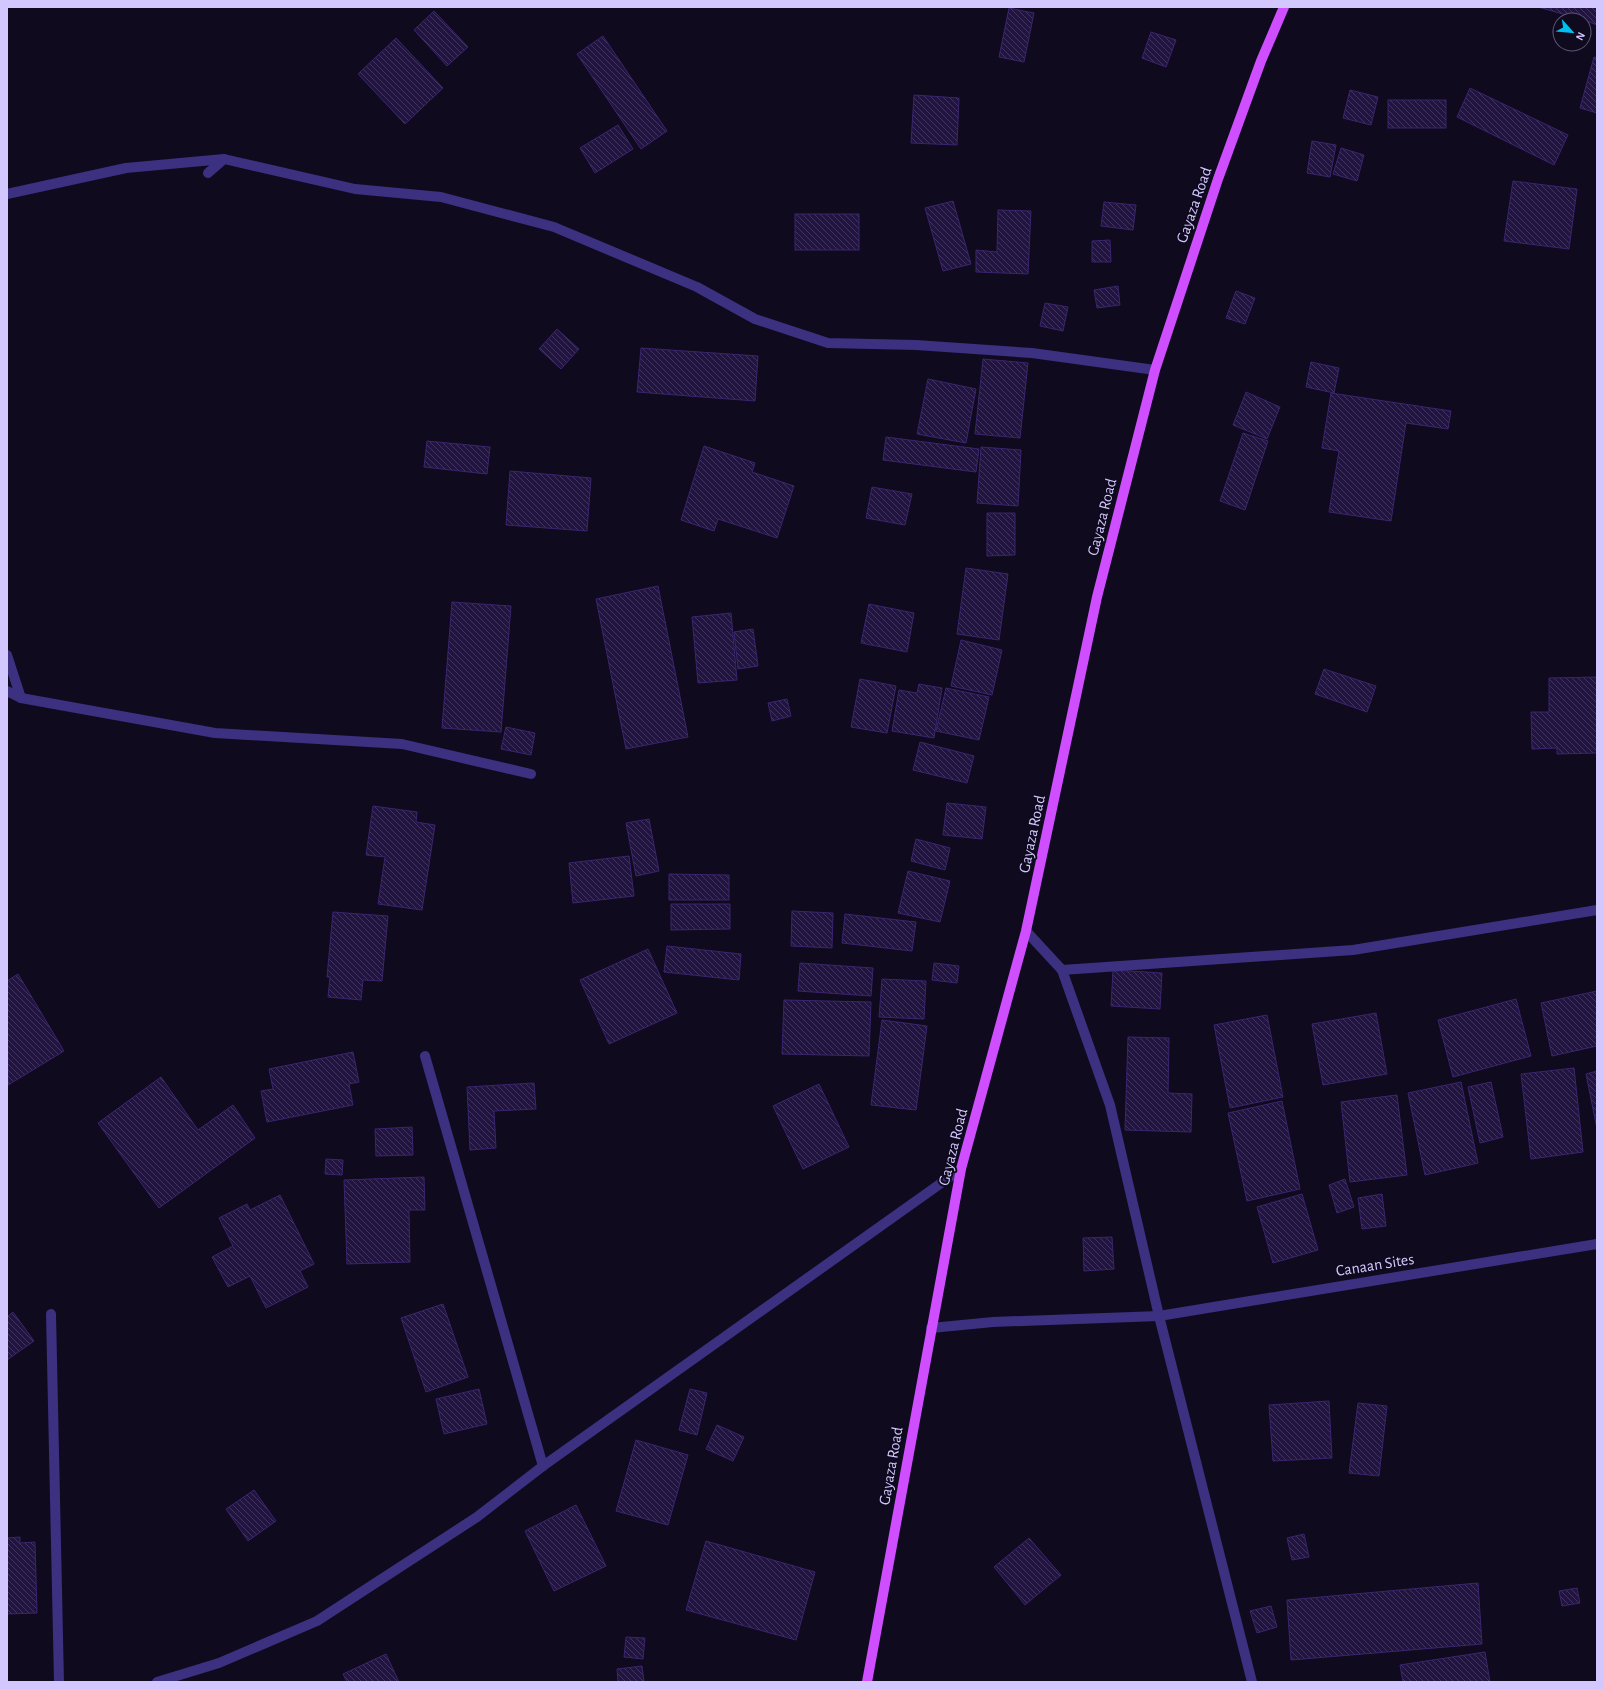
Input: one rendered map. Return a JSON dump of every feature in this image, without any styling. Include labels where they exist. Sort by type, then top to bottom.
[{"type":"main road","name":"Gayaza Road","points":[[867,1682],[961,1169],[1026,931],[1097,597],[1155,370],[1218,179],[1261,61],[1284,7]]},
{"type":"street","points":[[7,194],[126,168],[224,159],[355,190],[441,197],[554,227],[697,287],[755,319],[828,343],[916,345],[1032,353],[1155,370]]},
{"type":"street","points":[[208,172],[224,159]]},
{"type":"street","points":[[7,655],[21,698]]},
{"type":"street","points":[[7,691],[21,698],[215,733],[402,744],[531,774]]},
{"type":"street","points":[[1062,970],[1353,950],[1597,910]]},
{"type":"street","points":[[1026,931],[1062,970],[1110,1105],[1159,1316],[1252,1682]]},
{"type":"street","points":[[425,1056],[543,1466]]},
{"type":"street","points":[[157,1682],[219,1663],[317,1621],[477,1517],[543,1466],[961,1169]]},
{"type":"street","name":"Canaan Sites","points":[[931,1328],[994,1322],[1159,1316],[1597,1244]]},
{"type":"street","points":[[51,1314],[59,1682]]},
{"type":"building","points":[[1538,7],[1597,7],[1597,25],[1592,23],[1592,12],[1556,12]]},
{"type":"building","points":[[1009,8],[1034,13],[1024,62],[999,57]]},
{"type":"building","points":[[434,11],[468,47],[447,66],[414,30]]},
{"type":"building","points":[[1151,32],[1176,40],[1166,67],[1142,58]]},
{"type":"building","points":[[603,36],[667,131],[641,149],[577,54]]},
{"type":"building","points":[[396,38],[443,88],[405,124],[358,74]]},
{"type":"building","points":[[1594,57],[1597,58],[1597,113],[1580,108]]},
{"type":"building","points":[[1470,88],[1568,135],[1554,165],[1457,117]]},
{"type":"building","points":[[1350,90],[1378,97],[1371,125],[1343,118]]},
{"type":"building","points":[[914,95],[959,98],[957,145],[911,143]]},
{"type":"building","points":[[1388,100],[1446,100],[1446,128],[1388,128]]},
{"type":"building","points":[[618,125],[633,149],[595,173],[580,148]]},
{"type":"building","points":[[1312,141],[1336,145],[1330,177],[1307,173]]},
{"type":"building","points":[[1341,148],[1364,155],[1357,181],[1333,174]]},
{"type":"building","points":[[1513,181],[1577,189],[1569,249],[1504,241]]},
{"type":"building","points":[[953,201],[971,264],[943,271],[925,208]]},
{"type":"building","points":[[1104,202],[1136,205],[1133,230],[1101,226]]},
{"type":"building","points":[[998,210],[1031,211],[1028,274],[976,272],[976,250],[997,252]]},
{"type":"building","points":[[795,214],[859,214],[859,250],[795,250]]},
{"type":"building","points":[[1110,240],[1111,262],[1092,262],[1092,241]]},
{"type":"building","points":[[1118,286],[1120,305],[1097,308],[1094,290]]},
{"type":"building","points":[[1236,291],[1255,298],[1245,324],[1226,318]]},
{"type":"building","points":[[1045,303],[1068,307],[1063,331],[1040,326]]},
{"type":"building","points":[[557,329],[579,349],[561,369],[539,349]]},
{"type":"building","points":[[641,348],[758,356],[755,401],[637,392]]},
{"type":"building","points":[[983,359],[1028,363],[1020,438],[975,434]]},
{"type":"building","points":[[1311,362],[1339,368],[1334,393],[1306,387]]},
{"type":"building","points":[[928,379],[976,389],[966,443],[917,434]]},
{"type":"building","points":[[1246,392],[1280,407],[1267,439],[1233,425]]},
{"type":"building","points":[[1331,393],[1451,411],[1448,429],[1406,423],[1391,521],[1329,512],[1339,451],[1322,448]]},
{"type":"building","points":[[1243,433],[1268,441],[1245,510],[1220,501]]},
{"type":"building","points":[[886,437],[979,449],[976,472],[883,460]]},
{"type":"building","points":[[427,441],[490,447],[487,474],[424,467]]},
{"type":"building","points":[[704,446],[755,463],[752,472],[794,486],[777,538],[718,519],[714,531],[681,520]]},
{"type":"building","points":[[981,447],[1021,450],[1018,506],[977,503]]},
{"type":"building","points":[[510,471],[591,478],[587,531],[506,525]]},
{"type":"building","points":[[872,487],[912,494],[905,525],[866,518]]},
{"type":"building","points":[[987,513],[1015,513],[1015,555],[987,556]]},
{"type":"building","points":[[966,568],[1008,574],[999,640],[957,634]]},
{"type":"building","points":[[658,586],[688,737],[626,749],[596,599]]},
{"type":"building","points":[[452,602],[511,606],[501,732],[442,728]]},
{"type":"building","points":[[869,604],[914,613],[907,652],[861,643]]},
{"type":"building","points":[[731,613],[737,680],[698,683],[692,617]]},
{"type":"building","points":[[753,629],[758,666],[738,669],[734,632]]},
{"type":"building","points":[[961,640],[1002,650],[992,695],[951,686]]},
{"type":"building","points":[[1324,669],[1376,686],[1367,712],[1315,694]]},
{"type":"building","points":[[1597,677],[1597,753],[1557,754],[1557,748],[1532,749],[1531,712],[1549,712],[1549,678]]},
{"type":"building","points":[[860,679],[896,686],[887,733],[851,727]]},
{"type":"building","points":[[919,684],[942,688],[934,738],[892,731],[899,690],[917,693]]},
{"type":"building","points":[[946,688],[989,697],[979,740],[936,731]]},
{"type":"building","points":[[787,699],[791,716],[772,721],[768,703]]},
{"type":"building","points":[[506,727],[535,733],[531,755],[501,749]]},
{"type":"building","points":[[920,742],[974,756],[967,783],[913,770]]},
{"type":"building","points":[[947,803],[986,807],[982,839],[943,835]]},
{"type":"building","points":[[373,806],[417,812],[416,822],[435,825],[422,910],[378,904],[385,857],[366,855]]},
{"type":"building","points":[[649,819],[659,871],[636,876],[626,823]]},
{"type":"building","points":[[916,839],[950,848],[945,870],[911,861]]},
{"type":"building","points":[[629,856],[634,896],[573,903],[569,863]]},
{"type":"building","points":[[908,871],[950,881],[940,922],[898,913]]},
{"type":"building","points":[[669,874],[729,875],[729,900],[669,900]]},
{"type":"building","points":[[671,904],[730,904],[730,929],[671,930]]},
{"type":"building","points":[[792,911],[833,913],[832,948],[791,946]]},
{"type":"building","points":[[333,912],[388,916],[382,981],[363,980],[361,1000],[328,997],[330,977],[327,977]]},
{"type":"building","points":[[845,914],[916,922],[912,951],[842,943]]},
{"type":"building","points":[[667,946],[741,954],[739,980],[664,972]]},
{"type":"building","points":[[648,949],[677,1013],[609,1044],[580,980]]},
{"type":"building","points":[[800,963],[873,968],[871,996],[798,991]]},
{"type":"building","points":[[934,963],[959,966],[957,983],[932,980]]},
{"type":"building","points":[[1113,970],[1162,973],[1160,1009],[1111,1006]]},
{"type":"building","points":[[18,974],[64,1051],[8,1085],[7,981]]},
{"type":"building","points":[[882,979],[926,981],[924,1019],[879,1017]]},
{"type":"building","points":[[1597,991],[1597,1046],[1552,1056],[1541,1003]]},
{"type":"building","points":[[1516,999],[1531,1056],[1453,1077],[1438,1020]]},
{"type":"building","points":[[784,1000],[871,1002],[869,1056],[782,1054]]},
{"type":"building","points":[[1376,1013],[1387,1074],[1323,1085],[1312,1024]]},
{"type":"building","points":[[1267,1015],[1283,1097],[1230,1108],[1214,1025]]},
{"type":"building","points":[[882,1020],[927,1026],[916,1110],[871,1105]]},
{"type":"building","points":[[1128,1037],[1169,1038],[1168,1093],[1192,1094],[1191,1132],[1125,1130]]},
{"type":"building","points":[[353,1052],[359,1082],[349,1084],[353,1105],[267,1122],[261,1091],[273,1089],[269,1069]]},
{"type":"building","points":[[1574,1068],[1583,1152],[1531,1159],[1521,1074]]},
{"type":"building","points":[[1597,1071],[1597,1129],[1586,1074]]},
{"type":"building","points":[[161,1077],[198,1130],[233,1105],[255,1138],[159,1208],[98,1123]]},
{"type":"building","points":[[1461,1082],[1478,1163],[1425,1175],[1408,1093]]},
{"type":"building","points":[[1491,1082],[1503,1137],[1480,1143],[1468,1087]]},
{"type":"building","points":[[534,1083],[536,1109],[494,1111],[496,1148],[470,1150],[467,1087]]},
{"type":"building","points":[[819,1084],[849,1147],[803,1169],[773,1106]]},
{"type":"building","points":[[1397,1095],[1407,1175],[1350,1182],[1341,1102]]},
{"type":"building","points":[[1282,1101],[1300,1189],[1247,1201],[1228,1113]]},
{"type":"building","points":[[412,1127],[413,1155],[376,1156],[375,1129]]},
{"type":"building","points":[[326,1159],[343,1160],[342,1175],[325,1174]]},
{"type":"building","points":[[424,1177],[425,1210],[409,1210],[410,1262],[347,1264],[344,1180]]},
{"type":"building","points":[[1345,1179],[1354,1207],[1337,1213],[1329,1185]]},
{"type":"building","points":[[1302,1194],[1318,1250],[1273,1263],[1257,1207]]},
{"type":"building","points":[[1382,1194],[1386,1226],[1362,1229],[1358,1198]]},
{"type":"building","points":[[280,1195],[314,1264],[300,1271],[308,1287],[266,1308],[250,1276],[228,1287],[212,1257],[233,1246],[219,1218],[247,1204],[250,1210]]},
{"type":"building","points":[[1112,1237],[1114,1269],[1084,1271],[1083,1238]]},
{"type":"building","points":[[443,1304],[468,1377],[426,1392],[401,1318]]},
{"type":"building","points":[[13,1312],[34,1341],[7,1360],[7,1317]]},
{"type":"building","points":[[479,1389],[487,1424],[444,1434],[436,1399]]},
{"type":"building","points":[[690,1389],[707,1393],[697,1435],[679,1430]]},
{"type":"building","points":[[1329,1401],[1332,1458],[1273,1461],[1269,1405]]},
{"type":"building","points":[[1358,1403],[1387,1406],[1379,1476],[1349,1473]]},
{"type":"building","points":[[717,1425],[744,1437],[733,1461],[706,1449]]},
{"type":"building","points":[[636,1440],[688,1455],[668,1525],[616,1511]]},
{"type":"building","points":[[254,1490],[276,1521],[248,1541],[226,1509]]},
{"type":"building","points":[[576,1505],[606,1566],[554,1591],[525,1531]]},
{"type":"building","points":[[1304,1534],[1309,1557],[1292,1560],[1287,1538]]},
{"type":"building","points":[[20,1537],[20,1543],[35,1542],[37,1613],[7,1614],[7,1538]]},
{"type":"building","points":[[1029,1538],[1061,1575],[1025,1605],[994,1567]]},
{"type":"building","points":[[706,1541],[815,1572],[796,1640],[686,1610]]},
{"type":"building","points":[[1478,1583],[1482,1644],[1291,1660],[1287,1600]]},
{"type":"building","points":[[1577,1588],[1580,1603],[1562,1606],[1559,1591]]},
{"type":"building","points":[[1271,1606],[1277,1627],[1257,1633],[1250,1611]]},
{"type":"building","points":[[626,1637],[645,1638],[643,1659],[624,1657]]},
{"type":"building","points":[[1485,1652],[1490,1682],[1403,1682],[1400,1665]]},
{"type":"building","points":[[386,1654],[399,1682],[347,1682],[343,1674]]},
{"type":"building","points":[[642,1666],[644,1682],[618,1682],[617,1669]]}]
